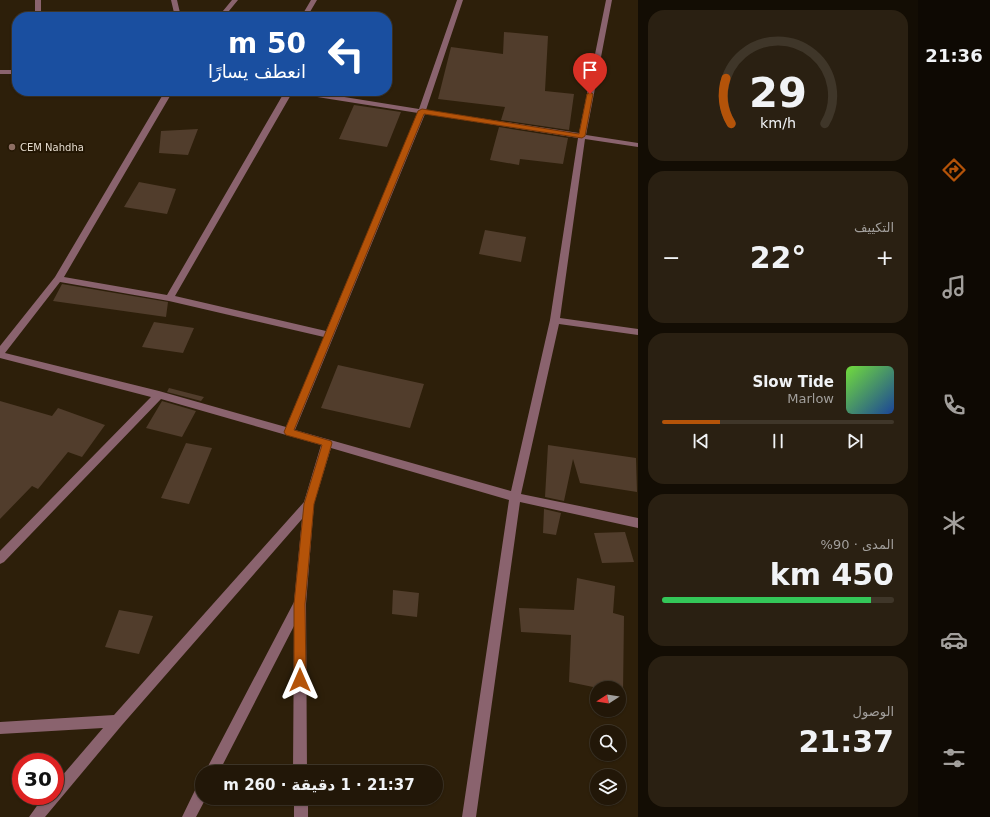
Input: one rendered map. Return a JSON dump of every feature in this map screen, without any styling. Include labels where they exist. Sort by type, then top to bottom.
[{"type":"street","points":[[38,0],[38,12]]},
{"type":"street","points":[[174,0],[177,12]]},
{"type":"street","points":[[225,12],[235,0]]},
{"type":"street","points":[[307,12],[314,0]]},
{"type":"street","points":[[289,432],[422,111],[460,0]]},
{"type":"street","points":[[469,817],[515,497],[555,320],[582,136],[609,0]]},
{"type":"street","points":[[0,72],[12,72]]},
{"type":"street","points":[[166,96],[58,279],[0,354],[159,395],[515,497],[638,523]]},
{"type":"street","points":[[169,298],[286,96]]},
{"type":"street","points":[[325,96],[638,145]]},
{"type":"street","points":[[58,279],[169,298],[329,335]]},
{"type":"street","points":[[555,320],[638,332]]},
{"type":"street","points":[[0,558],[159,395]]},
{"type":"street","points":[[300,765],[300,604],[309,504],[327,443]]},
{"type":"street","points":[[64,783],[117,721],[309,504]]},
{"type":"street","points":[[216,765],[300,604]]},
{"type":"street","points":[[0,728],[117,721]]},
{"type":"street","points":[[36,817],[46,805]]},
{"type":"street","points":[[189,817],[195,805]]},
{"type":"street","points":[[301,805],[301,817]]},
{"type":"building","points":[[504,32],[548,36],[545,91],[574,94],[569,130],[501,120],[505,107],[438,99],[451,47],[503,54]]},
{"type":"building","points":[[354,105],[401,112],[387,147],[339,139]]},
{"type":"building","points":[[499,127],[568,138],[563,164],[520,159],[519,165],[490,160]]},
{"type":"building","points":[[198,129],[188,155],[159,153],[161,131]]},
{"type":"building","points":[[139,182],[176,189],[167,214],[124,207]]},
{"type":"building","points":[[485,230],[526,237],[521,262],[479,254]]},
{"type":"building","points":[[62,284],[168,302],[166,317],[53,301]]},
{"type":"building","points":[[154,322],[194,328],[183,353],[142,347]]},
{"type":"building","points":[[338,365],[424,384],[410,428],[321,408]]},
{"type":"building","points":[[169,388],[204,397],[201,401],[167,392]]},
{"type":"building","points":[[0,401],[52,416],[58,408],[105,425],[82,457],[68,452],[38,489],[32,486],[0,519]]},
{"type":"building","points":[[162,401],[196,411],[182,437],[146,428]]},
{"type":"building","points":[[186,443],[212,448],[189,504],[161,498]]},
{"type":"building","points":[[548,445],[636,458],[637,492],[580,483],[573,459],[564,501],[545,497]]},
{"type":"building","points":[[544,509],[561,513],[556,535],[543,533]]},
{"type":"building","points":[[625,532],[634,562],[602,563],[594,533]]},
{"type":"building","points":[[577,578],[615,586],[613,613],[624,616],[623,681],[590,681],[590,686],[569,682],[571,635],[521,632],[519,608],[574,610]]},
{"type":"building","points":[[393,590],[419,593],[417,617],[392,614]]},
{"type":"building","points":[[119,610],[153,616],[139,654],[105,647]]},
{"type":"place","name":"CEM Nahdha","points":[[12,147]]},
{"type":"route","points":[[300,680],[300,604],[309,504],[327,443],[289,432],[422,111],[582,136],[590,94]]}]
